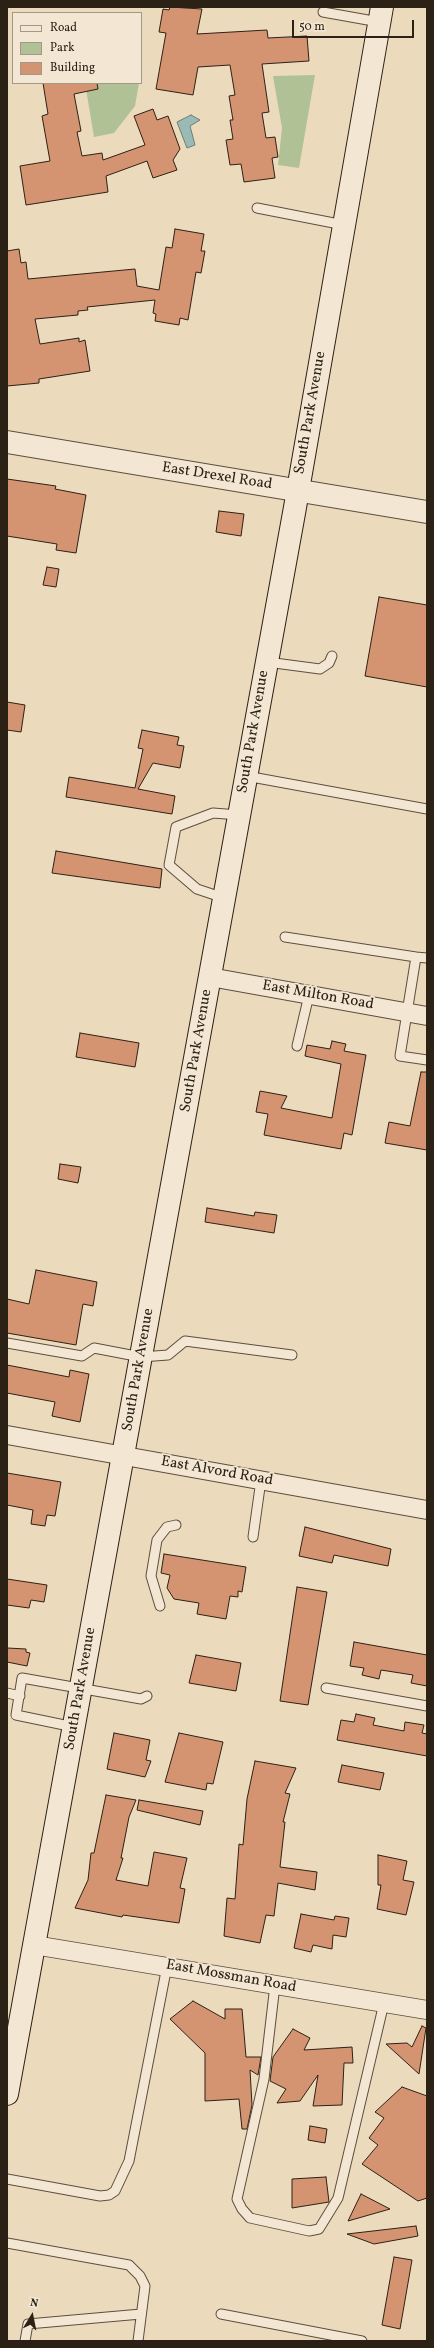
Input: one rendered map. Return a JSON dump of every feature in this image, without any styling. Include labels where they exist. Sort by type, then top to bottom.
[{"type":"main road","name":"South Park Avenue","points":[[7,2094],[298,490],[381,14]]},
{"type":"main road","name":"East Drexel Road","points":[[7,442],[427,512]]},
{"type":"street","name":"East Milton Road","points":[[210,977],[427,1016]]},
{"type":"street","name":"East Alvord Road","points":[[7,1435],[427,1510]]},
{"type":"street","name":"East Mossman Road","points":[[34,1945],[427,2010]]},
{"type":"lane","points":[[323,12],[381,14]]},
{"type":"lane","points":[[257,208],[344,225]]},
{"type":"lane","points":[[267,662],[320,669],[329,664],[332,656]]},
{"type":"lane","points":[[246,776],[427,809]]},
{"type":"lane","points":[[224,898],[196,889],[169,865],[176,827],[213,813],[239,815]]},
{"type":"lane","points":[[285,937],[427,958]]},
{"type":"lane","points":[[416,957],[400,1056],[427,1060]]},
{"type":"lane","points":[[297,1046],[309,995]]},
{"type":"lane","points":[[7,1343],[82,1356],[94,1348],[141,1357],[168,1355],[185,1341],[292,1355]]},
{"type":"lane","points":[[253,1537],[261,1480]]},
{"type":"lane","points":[[160,1606],[151,1576],[157,1540],[167,1527],[176,1525]]},
{"type":"lane","points":[[74,1727],[16,1715],[22,1678],[141,1699],[147,1696]]},
{"type":"lane","points":[[326,1688],[427,1706]]},
{"type":"lane","points":[[7,1693],[20,1696]]},
{"type":"lane","points":[[7,2178],[100,2196],[108,2195],[115,2191],[129,2161],[167,1966]]},
{"type":"lane","points":[[275,1985],[264,2079],[237,2198],[242,2210],[250,2218],[309,2231],[319,2229],[338,2198],[384,2003]]},
{"type":"lane","points":[[7,2244],[130,2265],[140,2276],[145,2286],[138,2341]]},
{"type":"lane","points":[[25,2341],[28,2324],[141,2314]]},
{"type":"lane","points":[[221,2314],[362,2341]]},
{"type":"green space","points":[[315,75],[299,168],[278,165],[282,128],[273,76]]},
{"type":"green space","points":[[85,84],[139,84],[135,106],[114,133],[94,137]]},
{"type":"water","points":[[191,115],[200,120],[190,126],[195,145],[187,148],[177,122]]},
{"type":"building","points":[[170,7],[202,9],[197,34],[267,30],[268,38],[307,36],[309,61],[262,64],[269,112],[262,113],[266,138],[275,137],[278,157],[272,158],[275,178],[244,182],[241,164],[230,165],[226,140],[233,139],[230,120],[233,120],[229,96],[235,95],[230,65],[198,67],[193,95],[156,89],[166,33],[159,32],[163,9],[169,10]]},
{"type":"building","points":[[43,84],[97,84],[98,89],[74,94],[81,131],[77,132],[82,156],[102,153],[103,160],[145,145],[134,116],[153,109],[157,120],[168,116],[180,149],[173,160],[177,170],[153,178],[147,161],[106,176],[108,192],[26,205],[20,166],[50,161],[42,116],[48,114]]},
{"type":"building","points":[[175,229],[204,234],[201,251],[205,251],[201,273],[196,272],[188,320],[180,318],[179,325],[155,321],[156,314],[153,313],[155,300],[87,307],[88,310],[78,311],[78,315],[35,319],[40,344],[79,338],[79,342],[85,340],[90,371],[39,379],[39,383],[7,386],[7,251],[19,249],[21,263],[26,262],[28,279],[135,269],[137,286],[159,290],[166,247],[172,248]]},
{"type":"building","points":[[7,479],[56,486],[55,489],[86,495],[76,553],[56,550],[57,544],[7,536]]},
{"type":"building","points":[[219,511],[244,514],[241,536],[216,532]]},
{"type":"building","points":[[47,567],[59,569],[56,587],[43,585]]},
{"type":"building","points":[[379,597],[427,605],[427,687],[365,676]]},
{"type":"building","points":[[7,702],[25,705],[21,732],[7,730]]},
{"type":"building","points":[[142,730],[179,737],[177,745],[184,746],[180,768],[153,763],[138,789],[175,796],[172,814],[66,797],[69,777],[135,788],[143,749],[138,748]]},
{"type":"building","points":[[56,851],[162,869],[160,888],[52,873]]},
{"type":"building","points":[[80,1033],[139,1043],[135,1067],[76,1057]]},
{"type":"building","points":[[332,1041],[346,1044],[344,1051],[366,1055],[352,1135],[344,1133],[341,1149],[264,1135],[268,1114],[256,1112],[260,1091],[287,1096],[281,1108],[332,1118],[341,1064],[305,1056],[307,1045],[330,1049]]},
{"type":"building","points":[[421,1072],[427,1072],[427,1150],[385,1143],[389,1122],[410,1126]]},
{"type":"building","points":[[60,1164],[81,1167],[78,1183],[58,1179]]},
{"type":"building","points":[[207,1208],[254,1216],[255,1212],[277,1215],[274,1233],[205,1222]]},
{"type":"building","points":[[36,1270],[97,1282],[93,1306],[83,1304],[76,1345],[7,1333],[7,1299],[29,1304]]},
{"type":"building","points":[[7,1365],[69,1377],[70,1370],[89,1374],[80,1422],[52,1416],[55,1402],[7,1393]]},
{"type":"building","points":[[7,1473],[61,1482],[55,1516],[47,1515],[45,1526],[31,1524],[33,1510],[7,1505]]},
{"type":"building","points":[[305,1527],[391,1549],[388,1566],[334,1555],[332,1563],[299,1556]]},
{"type":"building","points":[[164,1554],[246,1567],[242,1592],[238,1591],[238,1597],[230,1596],[226,1619],[197,1614],[199,1603],[174,1599],[167,1588],[170,1575],[161,1573]]},
{"type":"building","points":[[7,1579],[47,1585],[44,1602],[31,1600],[29,1608],[7,1605]]},
{"type":"building","points":[[297,1587],[327,1592],[308,1705],[280,1701]]},
{"type":"building","points":[[354,1642],[427,1655],[427,1686],[411,1683],[413,1675],[381,1670],[379,1679],[362,1675],[364,1668],[350,1666]]},
{"type":"building","points":[[7,1648],[26,1649],[26,1652],[30,1653],[27,1666],[7,1662]]},
{"type":"building","points":[[196,1655],[241,1663],[236,1691],[189,1683]]},
{"type":"building","points":[[356,1714],[375,1718],[373,1725],[404,1731],[405,1722],[424,1725],[422,1733],[427,1734],[427,1756],[337,1740],[341,1720],[354,1722]]},
{"type":"building","points":[[114,1733],[150,1740],[146,1760],[151,1761],[145,1777],[107,1769]]},
{"type":"building","points":[[179,1733],[223,1742],[213,1784],[207,1783],[206,1790],[165,1782]]},
{"type":"building","points":[[255,1761],[296,1768],[285,1793],[290,1794],[283,1822],[285,1822],[280,1867],[317,1872],[315,1890],[278,1883],[274,1916],[266,1915],[260,1943],[224,1936],[227,1898],[235,1899],[239,1844],[243,1845],[247,1799]]},
{"type":"building","points":[[342,1765],[384,1773],[380,1790],[338,1782]]},
{"type":"building","points":[[106,1795],[136,1800],[129,1817],[121,1858],[123,1858],[116,1880],[148,1886],[154,1852],[187,1858],[180,1888],[185,1889],[179,1923],[123,1915],[122,1917],[75,1908],[88,1880],[91,1853],[94,1853]]},
{"type":"building","points":[[139,1800],[203,1811],[200,1825],[137,1810]]},
{"type":"building","points":[[378,1855],[407,1861],[403,1880],[414,1882],[406,1915],[377,1909],[381,1885],[378,1885]]},
{"type":"building","points":[[301,1914],[334,1920],[335,1916],[349,1918],[346,1937],[333,1935],[332,1949],[313,1945],[311,1952],[294,1948]]},
{"type":"building","points":[[193,2001],[225,2019],[225,2009],[242,2009],[246,2057],[261,2057],[258,2075],[250,2070],[252,2105],[247,2129],[242,2129],[239,2099],[205,2101],[205,2053],[170,2019]]},
{"type":"building","points":[[422,2026],[426,2028],[419,2074],[386,2044],[407,2043],[412,2047]]},
{"type":"building","points":[[293,2029],[310,2038],[304,2050],[352,2047],[353,2063],[344,2063],[342,2105],[313,2106],[318,2075],[300,2101],[277,2103],[286,2089],[270,2081],[273,2057]]},
{"type":"building","points":[[402,2087],[427,2096],[427,2198],[418,2201],[362,2164],[378,2145],[369,2138],[384,2118],[375,2112]]},
{"type":"building","points":[[310,2126],[327,2129],[325,2143],[308,2140]]},
{"type":"building","points":[[326,2177],[329,2202],[292,2208],[292,2179]]},
{"type":"building","points":[[361,2194],[390,2209],[348,2221]]},
{"type":"building","points":[[416,2226],[418,2236],[374,2244],[347,2234]]},
{"type":"building","points":[[394,2257],[412,2260],[400,2329],[382,2325]]}]
